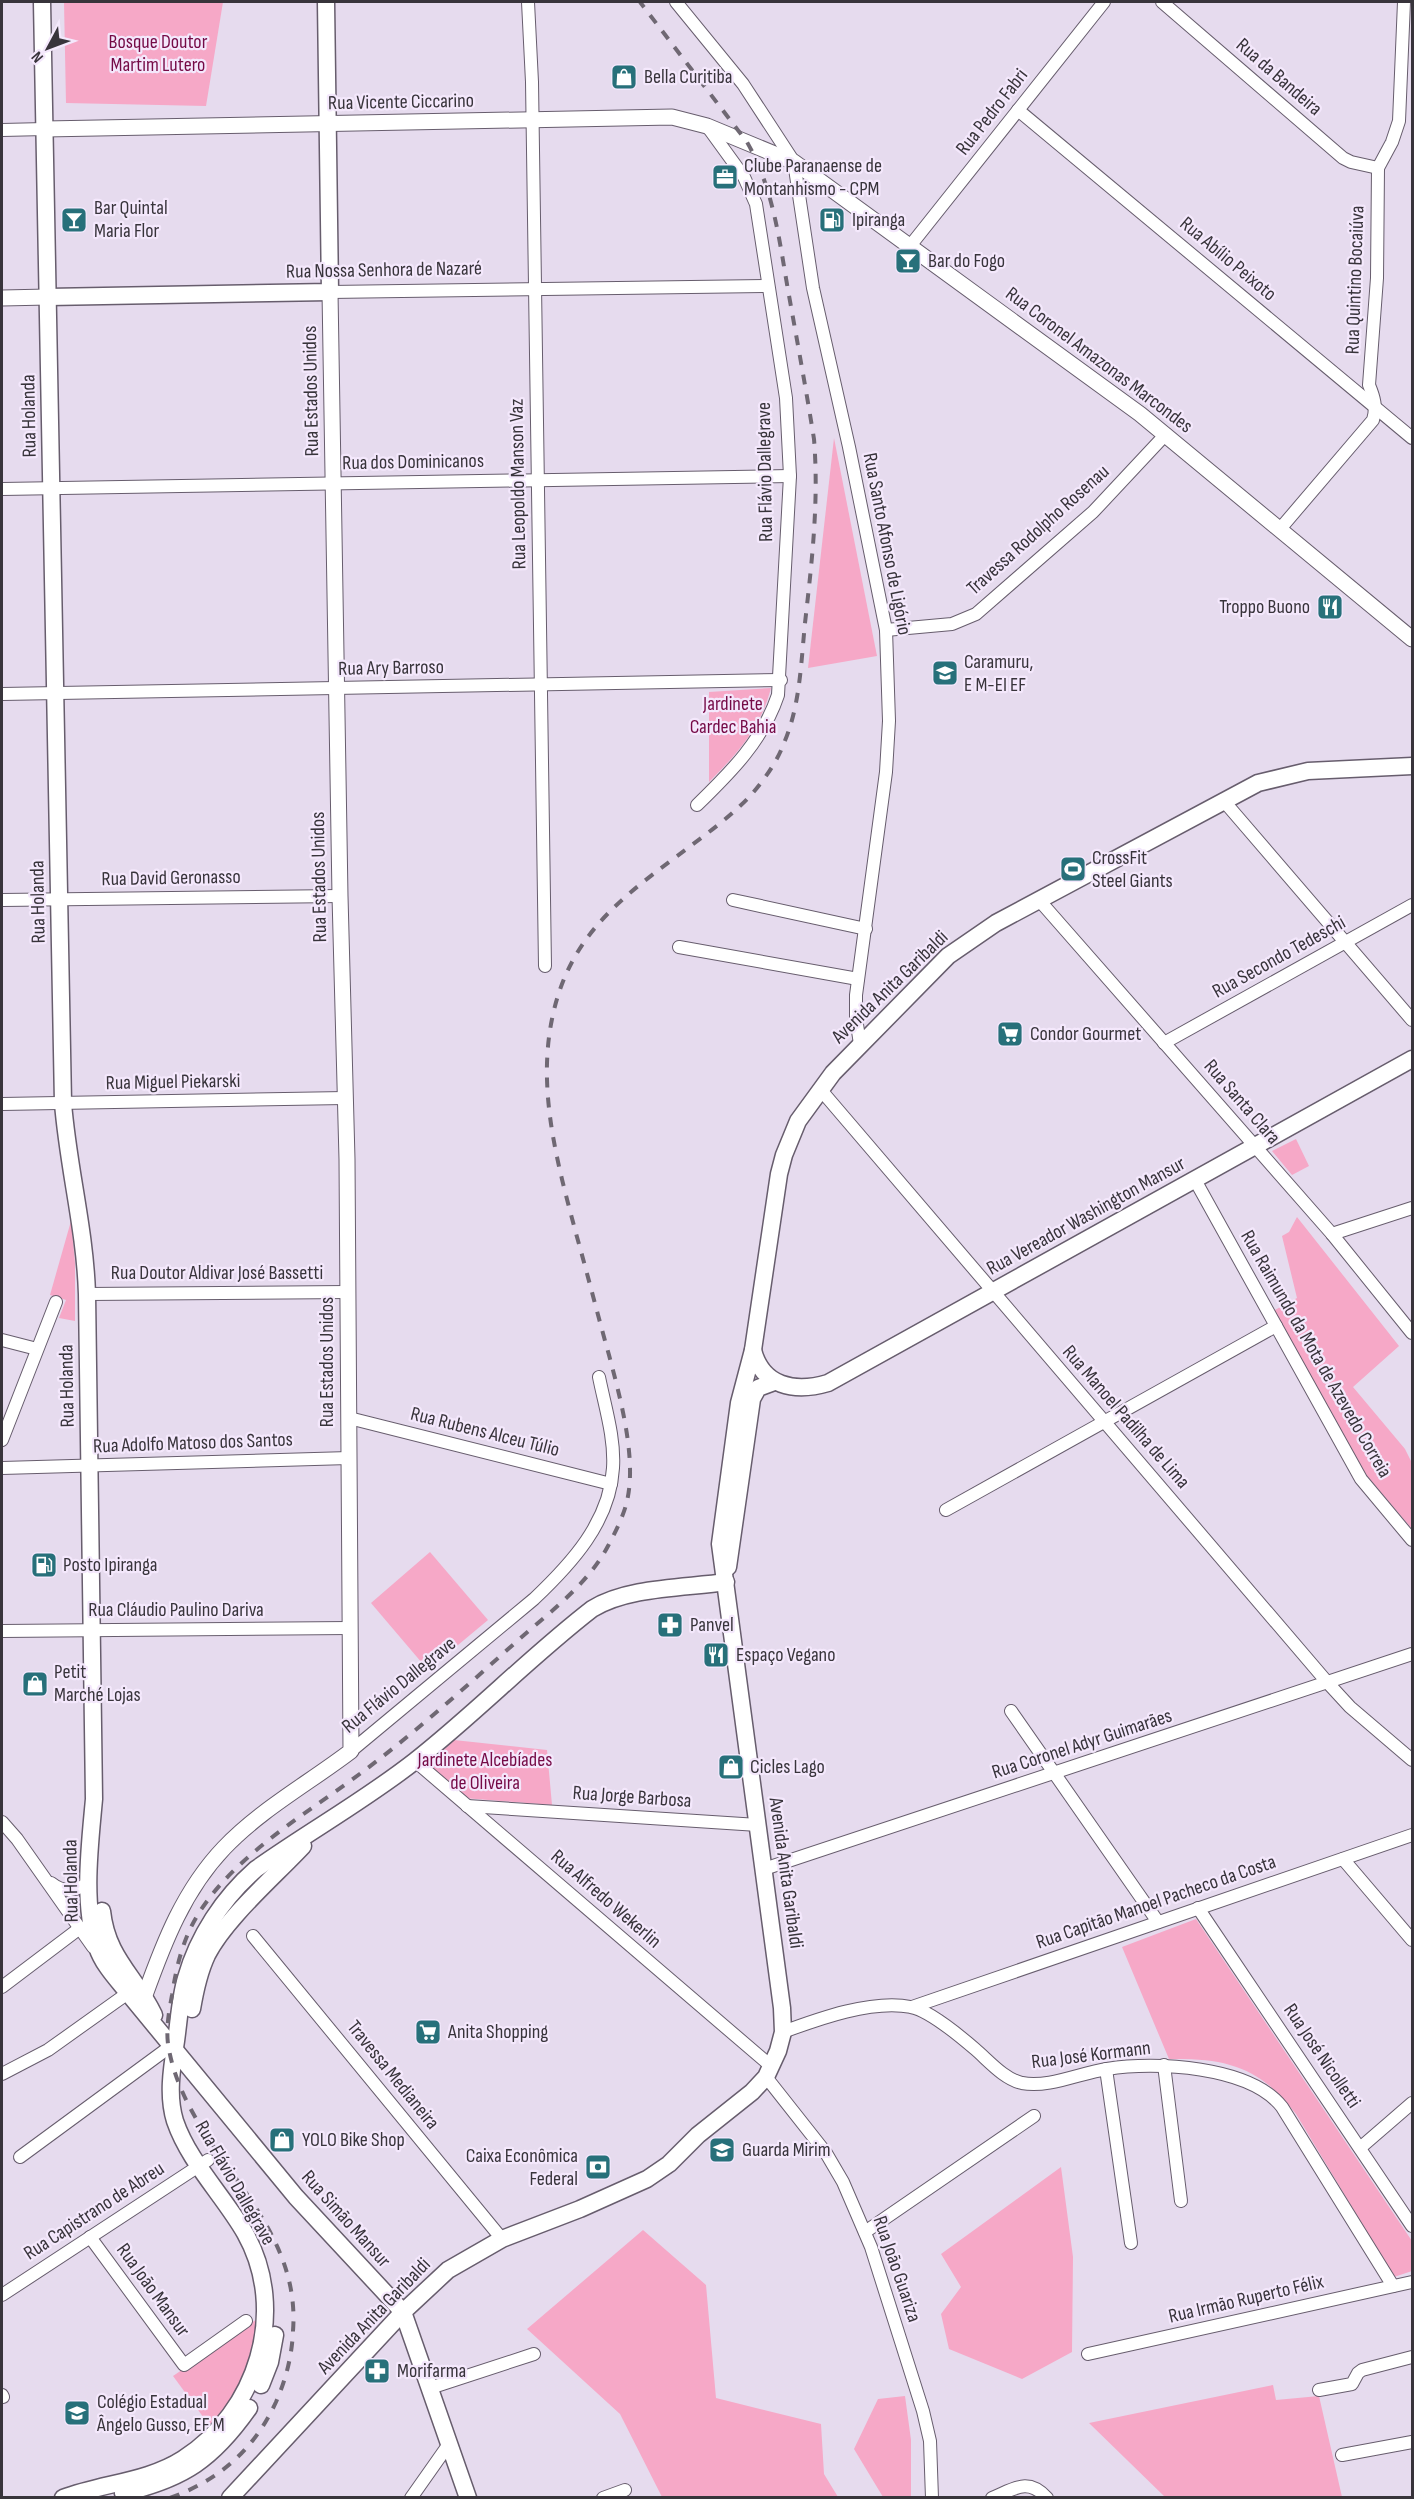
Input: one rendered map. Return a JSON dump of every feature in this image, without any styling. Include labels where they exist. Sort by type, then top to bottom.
[{"type":"main road","name":"Rua Holanda","points":[[42,2],[63,1103],[69,1158],[84,1245],[87,1294],[94,1800],[90,1882],[92,1924],[98,1948],[108,1957]]},
{"type":"main road","name":"Rua Estados Unidos","points":[[326,2],[330,292]]},
{"type":"main road","name":"Rua Nossa Senhora de Nazaré","points":[[48,297],[330,292]]},
{"type":"main road","name":"Avenida Anita Garibaldi","points":[[230,2498],[403,2313],[448,2270],[464,2258],[502,2239],[647,2179],[669,2164],[698,2135],[752,2092],[769,2072],[783,2032],[781,1994],[726,1582],[720,1561],[720,1544],[739,1403],[753,1350],[784,1155],[798,1121],[820,1089],[860,1044],[953,951],[984,930],[1258,783],[1294,773],[1413,766]]},
{"type":"main road","name":"Rua Vereador Washington Mansur","points":[[774,1382],[805,1387],[828,1383],[1413,1059]]},
{"type":"main road","points":[[753,1350],[759,1368],[774,1382]]},
{"type":"main road","name":"Avenida Anita Garibaldi","points":[[726,1582],[752,1399],[758,1388],[774,1382]]},
{"type":"main road","name":"Rua Flávio Dallegrave","points":[[63,2498],[138,2478],[182,2460],[213,2436],[238,2404],[249,2386],[262,2345],[265,2326],[262,2278],[245,2233],[204,2163],[178,2105],[174,2049],[185,1980],[194,1954],[218,1910],[242,1881],[256,1869],[318,1830],[415,1761],[592,1609],[603,1602],[624,1596],[726,1582]]},
{"type":"main road","name":"Rua Holanda","points":[[94,1800],[108,1957]]},
{"type":"main road","name":"Rua Flávio Dallegrave","points":[[174,2049],[207,1955],[221,1933],[318,1830]]},
{"type":"main road","name":"Rua Simão Mansur","points":[[108,1957],[158,2021],[174,2049]]},
{"type":"main road","name":"Rua Simão Mansur","points":[[136,1994],[174,2049],[296,2197],[403,2313]]},
{"type":"main road","points":[[158,2021],[171,2024],[180,2013]]},
{"type":"main road","name":"Rua Flávio Dallegrave","points":[[103,2498],[170,2480],[206,2456],[236,2427],[251,2405],[270,2361],[276,2313],[270,2268],[250,2223],[204,2163]]},
{"type":"main road","points":[[403,2313],[468,2498]]},
{"type":"street","name":"Rua Leopoldo Manson Vaz","points":[[528,2],[533,120],[545,966]]},
{"type":"street","name":"Rua Coronel Amazonas Marcondes","points":[[676,2],[743,84],[794,162],[1166,434],[1413,639]]},
{"type":"street","name":"Rua Pedro Fabri","points":[[910,246],[1104,2]]},
{"type":"street","name":"Rua da Bandeira","points":[[1162,2],[1343,158],[1378,168]]},
{"type":"street","name":"Rua Quintino Bocaiúva","points":[[1375,406],[1369,385],[1377,278],[1378,168],[1392,142],[1399,121],[1404,2]]},
{"type":"street","name":"Rua Abílio Peixoto","points":[[1018,110],[1413,438]]},
{"type":"street","name":"Rua Vicente Ciccarino","points":[[2,130],[672,117],[707,126],[794,162]]},
{"type":"street","name":"Rua Flávio Dallegrave","points":[[697,805],[750,750],[772,712],[781,680],[790,476],[786,398],[756,204],[744,177],[707,126]]},
{"type":"street","name":"Rua Santo Afonso de Ligório","points":[[794,162],[816,308],[849,447],[886,630],[889,721],[886,772],[855,1006],[860,1044]]},
{"type":"street","name":"Rua Nossa Senhora de Nazaré","points":[[330,292],[768,286]]},
{"type":"street","name":"Rua Estados Unidos","points":[[330,292],[348,1292],[351,1751]]},
{"type":"street","name":"Rua Nossa Senhora de Nazaré","points":[[2,298],[48,297]]},
{"type":"street","points":[[1280,529],[1373,420],[1375,406]]},
{"type":"street","name":"Travessa Rodolpho Rosenau","points":[[886,630],[952,624],[976,614],[1093,512],[1166,434]]},
{"type":"street","name":"Rua dos Dominicanos","points":[[2,489],[790,476]]},
{"type":"street","name":"Rua Ary Barroso","points":[[2,694],[781,680]]},
{"type":"street","points":[[1223,800],[1413,1020]]},
{"type":"street","name":"Rua David Geronasso","points":[[2,900],[340,896]]},
{"type":"street","points":[[733,900],[866,929]]},
{"type":"street","name":"Rua Santa Clara","points":[[1039,900],[1332,1234],[1413,1333]]},
{"type":"street","name":"Rua Secondo Tedeschi","points":[[1164,1043],[1413,905]]},
{"type":"street","points":[[679,946],[858,979]]},
{"type":"street","name":"Rua Manoel Padilha de Lima","points":[[820,1089],[1327,1682],[1362,1718],[1413,1760]]},
{"type":"street","name":"Rua Miguel Piekarski","points":[[2,1104],[345,1098]]},
{"type":"street","name":"Rua Raimundo da Mota de Azevedo Correia","points":[[1195,1180],[1361,1479],[1413,1540]]},
{"type":"street","points":[[1332,1234],[1413,1208]]},
{"type":"street","name":"Rua Doutor Aldivar José Bassetti","points":[[87,1294],[348,1292]]},
{"type":"street","points":[[2,1440],[56,1302]]},
{"type":"street","points":[[946,1510],[1276,1326]]},
{"type":"street","points":[[2,1340],[37,1349]]},
{"type":"street","name":"Rua Flávio Dallegrave","points":[[136,1994],[186,1898],[217,1856],[246,1828],[351,1751],[499,1630],[555,1579],[595,1527],[612,1484],[611,1444],[599,1377]]},
{"type":"street","name":"Rua Rubens Alceu Túlio","points":[[349,1418],[612,1484]]},
{"type":"street","name":"Rua Adolfo Matoso dos Santos","points":[[2,1468],[349,1458]]},
{"type":"street","name":"Rua Cláudio Paulino Dariva","points":[[2,1631],[350,1628]]},
{"type":"street","name":"Rua Coronel Adyr Guimarães","points":[[764,1869],[1413,1654]]},
{"type":"street","points":[[1011,1711],[1158,1922]]},
{"type":"street","name":"Rua Alfredo Wekerlin","points":[[415,1761],[769,2072]]},
{"type":"street","name":"Rua Jorge Barbosa","points":[[467,1806],[758,1825]]},
{"type":"street","name":"Rua Simão Mansur","points":[[2,1822],[17,1839],[80,1928],[108,1957]]},
{"type":"street","name":"Rua Capitão Manoel Pacheco da Costa","points":[[912,2007],[1413,1835]]},
{"type":"street","points":[[1343,1859],[1413,1940]]},
{"type":"street","points":[[46,1881],[56,1887],[73,1891],[90,1882]]},
{"type":"street","name":"Rua José Nicolletti","points":[[1198,1908],[1413,2226]]},
{"type":"street","points":[[2,1987],[80,1928]]},
{"type":"street","name":"Travessa Medianeira","points":[[253,1936],[502,2239]]},
{"type":"street","points":[[2,2074],[48,2050],[136,1994]]},
{"type":"street","points":[[783,2032],[854,2010],[912,2007]]},
{"type":"street","name":"Rua José Kormann","points":[[912,2007],[950,2030],[1006,2076],[1019,2082],[1039,2083],[1106,2069],[1164,2065],[1200,2070],[1251,2083],[1276,2098],[1393,2286]]},
{"type":"street","points":[[20,2157],[174,2049]]},
{"type":"street","points":[[1164,2065],[1181,2201]]},
{"type":"street","points":[[1106,2069],[1131,2243]]},
{"type":"street","name":"Rua João Guariza","points":[[769,2072],[826,2153],[843,2182],[865,2232],[923,2411],[930,2449],[932,2498]]},
{"type":"street","points":[[1360,2148],[1413,2103]]},
{"type":"street","points":[[865,2232],[1034,2116]]},
{"type":"street","name":"Rua Capistrano de Abreu","points":[[2,2295],[204,2163]]},
{"type":"street","name":"Rua João Mansur","points":[[90,2237],[184,2365],[246,2321]]},
{"type":"street","name":"Rua Irmão Ruperto Félix","points":[[1088,2354],[1413,2282]]},
{"type":"street","points":[[430,2388],[534,2354]]},
{"type":"street","points":[[1319,2390],[1352,2385],[1362,2370],[1413,2357]]},
{"type":"street","points":[[1342,2455],[1413,2442]]},
{"type":"street","points":[[411,2498],[449,2444]]},
{"type":"street","points":[[992,2498],[1029,2485],[1036,2487],[1047,2498]]},
{"type":"street","points":[[603,2498],[625,2490]]},
{"type":"green space","name":"Bosque Doutor Martim Lutero","points":[[64,2],[223,2],[206,106],[66,103]]},
{"type":"green space","points":[[834,438],[877,656],[808,668]]},
{"type":"green space","name":"Jardinete Cardec Bahia","points":[[771,688],[761,715],[747,739],[709,782],[709,692]]},
{"type":"green space","points":[[1296,1139],[1309,1166],[1292,1175],[1272,1151]]},
{"type":"green space","points":[[1297,1217],[1399,1346],[1353,1387],[1405,1449],[1412,1463],[1412,1529],[1367,1476],[1273,1311],[1297,1298],[1282,1236],[1289,1232]]},
{"type":"green space","points":[[71,1221],[75,1263],[75,1321],[59,1318],[66,1300],[50,1295]]},
{"type":"green space","points":[[430,1552],[488,1620],[428,1670],[371,1603]]},
{"type":"green space","name":"Jardinete Alcebíades de Oliveira","points":[[454,1740],[547,1750],[552,1805],[464,1798],[428,1765]]},
{"type":"green space","points":[[1196,1919],[1412,2241],[1412,2271],[1394,2277],[1296,2114],[1269,2085],[1241,2068],[1208,2061],[1169,2059],[1122,1947]]},
{"type":"green space","points":[[1061,2167],[1073,2257],[1072,2352],[1022,2379],[949,2349],[941,2314],[961,2287],[941,2254]]},
{"type":"green space","points":[[643,2230],[706,2285],[716,2398],[821,2424],[824,2474],[838,2497],[662,2497],[620,2414],[527,2329]]},
{"type":"green space","points":[[260,2317],[246,2376],[212,2429],[173,2376]]},
{"type":"green space","points":[[1273,2385],[1276,2400],[1319,2396],[1342,2497],[1165,2497],[1089,2423]]},
{"type":"green space","points":[[905,2396],[911,2440],[911,2497],[883,2497],[854,2449],[878,2399]]},
{"type":"railway","points":[[170,2498],[188,2491],[219,2472],[246,2449],[257,2435],[283,2385],[290,2358],[293,2331],[291,2290],[280,2252],[262,2218],[196,2118],[179,2083],[167,2032],[174,1983],[183,1947],[198,1914],[239,1865],[280,1831],[365,1770],[446,1704],[581,1583],[600,1559],[614,1535],[622,1518],[630,1484],[629,1447],[618,1389],[563,1183],[552,1129],[547,1074],[552,1019],[561,986],[574,958],[609,912],[654,873],[729,816],[761,783],[781,750],[797,699],[812,554],[815,508],[814,439],[774,214],[763,177],[747,142],[640,2]]},
{"type":"place","name":"Bella Curitiba","points":[[624,77]]},
{"type":"place","name":"Clube Paranaense de Montanhismo - CPM","points":[[725,177]]},
{"type":"place","name":"Bar Quintal Maria Flor","points":[[74,220]]},
{"type":"place","name":"Ipiranga","points":[[832,220]]},
{"type":"place","name":"Bar do Fogo","points":[[908,261]]},
{"type":"place","name":"Troppo Buono","points":[[1330,607]]},
{"type":"place","name":"Caramuru, E M-EI EF","points":[[945,673]]},
{"type":"place","name":"CrossFit Steel Giants","points":[[1073,869]]},
{"type":"place","name":"Condor Gourmet","points":[[1010,1034]]},
{"type":"place","name":"Posto Ipiranga","points":[[44,1565]]},
{"type":"place","name":"Panvel","points":[[670,1625]]},
{"type":"place","name":"Espaço Vegano","points":[[716,1655]]},
{"type":"place","name":"Petit Marché Lojas","points":[[35,1684]]},
{"type":"place","name":"Cicles Lago","points":[[731,1767]]},
{"type":"place","name":"Anita Shopping","points":[[428,2032]]},
{"type":"place","name":"YOLO Bike Shop","points":[[282,2140]]},
{"type":"place","name":"Guarda Mirim","points":[[722,2150]]},
{"type":"place","name":"Caixa Econômica Federal","points":[[598,2167]]},
{"type":"place","name":"Morifarma","points":[[377,2371]]},
{"type":"place","name":"Colégio Estadual Ângelo Gusso, EF M","points":[[77,2413]]}]
